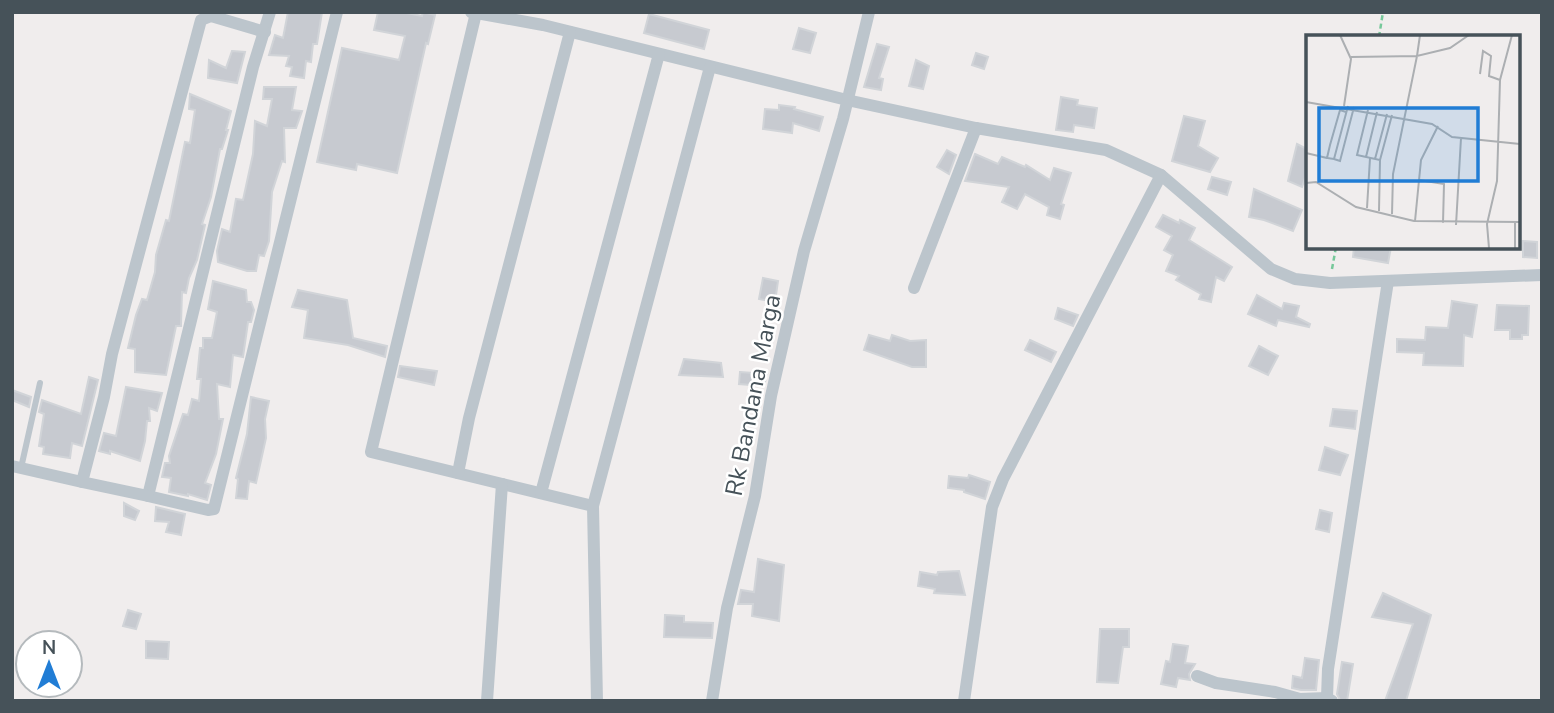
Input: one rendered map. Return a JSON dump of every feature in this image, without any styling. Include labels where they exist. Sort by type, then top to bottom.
[{"type":"street","points":[[148,496],[253,67],[270,12]]},
{"type":"street","points":[[17,467],[208,510],[214,509],[337,12]]},
{"type":"street","name":"Rk Bandana Marga","points":[[712,701],[727,608],[755,496],[771,396],[804,251],[869,12]]},
{"type":"street","points":[[593,506],[371,452],[473,13],[570,32],[847,100],[976,128],[1106,150],[1161,175],[1271,268],[1296,279],[1330,283],[1542,275]]},
{"type":"street","points":[[82,482],[104,397],[111,354],[201,20],[211,16],[265,32]]},
{"type":"street","points":[[458,473],[472,404],[570,32]]},
{"type":"street","points":[[541,494],[659,54]]},
{"type":"street","points":[[597,701],[593,506],[710,67]]},
{"type":"street","points":[[914,288],[976,128]]},
{"type":"street","points":[[979,701],[964,700],[992,507],[1003,479],[1161,175]]},
{"type":"street","points":[[1197,676],[1216,683],[1275,692],[1300,699],[1330,699],[1328,669],[1388,281]]},
{"type":"street","points":[[486,701],[502,484]]},
{"type":"lane","points":[[17,467],[40,383]]},
{"type":"path","points":[[1379,35],[1383,12]]},
{"type":"path","points":[[1330,283],[1336,248]]},
{"type":"building","points":[[288,12],[322,12],[317,44],[313,44],[311,62],[306,61],[304,78],[290,76],[292,67],[286,66],[289,56],[269,55],[275,35],[283,38]]},
{"type":"building","points":[[378,12],[402,12],[422,16],[423,12],[435,15],[428,44],[426,43],[397,173],[357,164],[356,170],[317,162],[342,48],[399,60],[405,36],[374,30]]},
{"type":"building","points":[[649,14],[709,30],[704,49],[644,33]]},
{"type":"building","points":[[799,28],[816,33],[810,53],[793,49]]},
{"type":"building","points":[[877,44],[889,47],[879,78],[883,79],[881,90],[864,87]]},
{"type":"building","points":[[232,51],[245,52],[237,83],[208,78],[209,60],[226,68]]},
{"type":"building","points":[[976,53],[988,57],[984,69],[972,65]]},
{"type":"building","points":[[916,60],[929,66],[923,89],[909,86]]},
{"type":"building","points":[[264,87],[296,87],[292,110],[302,111],[296,128],[284,128],[285,162],[282,161],[272,192],[269,241],[264,256],[259,255],[256,271],[247,271],[218,262],[217,251],[222,229],[230,232],[236,199],[243,200],[253,154],[255,121],[267,126],[272,99],[263,99]]},
{"type":"building","points":[[190,94],[231,111],[228,130],[220,149],[211,197],[202,224],[205,225],[197,260],[186,293],[182,292],[181,326],[176,326],[166,375],[135,372],[135,349],[128,348],[136,315],[142,299],[147,300],[155,272],[156,255],[166,220],[169,221],[185,142],[190,143],[195,110],[189,109]]},
{"type":"building","points":[[1061,97],[1078,100],[1077,105],[1097,108],[1094,128],[1074,125],[1073,132],[1056,130]]},
{"type":"building","points":[[779,105],[795,107],[794,109],[823,117],[819,131],[793,123],[792,133],[763,129],[765,109],[779,110]]},
{"type":"building","points":[[1184,116],[1205,121],[1198,146],[1218,158],[1210,172],[1172,161]]},
{"type":"building","points":[[1297,144],[1306,148],[1306,175],[1302,187],[1288,181]]},
{"type":"building","points":[[947,150],[956,155],[949,174],[937,167]]},
{"type":"building","points":[[975,154],[998,164],[1002,157],[1025,167],[1026,165],[1050,180],[1054,168],[1071,173],[1061,204],[1064,205],[1060,219],[1047,215],[1049,207],[1025,194],[1017,209],[1002,202],[1009,187],[965,181]]},
{"type":"building","points":[[1212,177],[1231,182],[1227,195],[1208,189]]},
{"type":"building","points":[[1254,189],[1302,210],[1293,231],[1249,217]]},
{"type":"building","points":[[1163,215],[1195,228],[1189,240],[1232,267],[1224,281],[1216,277],[1211,302],[1199,299],[1201,294],[1176,280],[1179,276],[1166,271],[1173,255],[1164,250],[1172,236],[1156,227]]},
{"type":"building","points":[[1523,241],[1537,242],[1537,258],[1523,257]]},
{"type":"building","points":[[1354,248],[1391,248],[1388,263],[1353,257]]},
{"type":"building","points":[[763,278],[778,281],[775,302],[759,299]]},
{"type":"building","points":[[213,281],[246,290],[247,302],[251,302],[254,310],[251,322],[248,322],[243,357],[233,355],[230,387],[217,384],[219,419],[223,419],[216,454],[205,483],[211,485],[207,500],[169,492],[171,478],[162,477],[165,463],[170,463],[169,456],[183,414],[188,415],[192,399],[199,401],[201,379],[197,379],[200,348],[203,348],[203,338],[212,338],[217,312],[208,309]]},
{"type":"building","points":[[298,290],[347,300],[353,338],[387,346],[385,357],[348,345],[304,338],[308,310],[292,307]]},
{"type":"building","points":[[1257,295],[1282,309],[1284,303],[1299,306],[1296,317],[1310,324],[1309,327],[1278,320],[1276,326],[1248,314]]},
{"type":"building","points":[[1452,301],[1477,305],[1472,337],[1464,335],[1463,366],[1423,365],[1424,353],[1397,352],[1397,339],[1425,340],[1426,327],[1448,328]]},
{"type":"building","points":[[1497,305],[1529,306],[1528,335],[1522,335],[1522,339],[1510,339],[1510,330],[1495,330]]},
{"type":"building","points":[[1058,308],[1078,315],[1073,326],[1055,319]]},
{"type":"building","points":[[869,335],[890,341],[892,335],[910,341],[926,340],[926,367],[912,367],[864,350]]},
{"type":"building","points":[[1030,340],[1056,352],[1051,362],[1025,350]]},
{"type":"building","points":[[1259,346],[1278,356],[1268,375],[1249,366]]},
{"type":"building","points":[[684,359],[721,363],[723,377],[679,375]]},
{"type":"building","points":[[400,366],[437,371],[434,385],[398,377]]},
{"type":"building","points":[[740,372],[767,374],[764,386],[739,384]]},
{"type":"building","points":[[89,377],[98,380],[82,446],[72,443],[70,458],[43,454],[44,447],[39,446],[44,414],[39,412],[42,400],[81,414]]},
{"type":"building","points":[[126,387],[162,393],[157,411],[149,408],[150,421],[147,421],[140,461],[110,451],[110,454],[99,451],[104,433],[116,436]]},
{"type":"building","points":[[12,390],[31,397],[29,407],[12,400]]},
{"type":"building","points":[[251,397],[269,401],[265,419],[266,438],[256,483],[249,481],[247,499],[236,498],[236,478],[247,434]]},
{"type":"building","points":[[1333,409],[1357,411],[1355,429],[1330,426]]},
{"type":"building","points":[[1325,447],[1348,455],[1340,475],[1319,470]]},
{"type":"building","points":[[969,475],[990,482],[985,499],[964,490],[948,488],[949,476],[968,478]]},
{"type":"building","points":[[124,503],[139,511],[135,520],[124,516]]},
{"type":"building","points":[[156,507],[185,514],[181,535],[166,532],[169,522],[155,521]]},
{"type":"building","points":[[1320,510],[1332,513],[1329,532],[1316,529]]},
{"type":"building","points":[[758,559],[784,565],[779,621],[752,616],[753,604],[738,604],[741,590],[754,592]]},
{"type":"building","points":[[959,571],[965,595],[934,593],[935,589],[918,586],[920,572],[937,575],[938,572]]},
{"type":"building","points":[[1383,593],[1431,615],[1406,701],[1385,701],[1413,624],[1372,617]]},
{"type":"building","points":[[128,610],[141,614],[136,629],[123,626]]},
{"type":"building","points":[[665,615],[684,616],[684,622],[713,623],[712,638],[664,637]]},
{"type":"building","points":[[1100,629],[1129,629],[1129,647],[1123,647],[1118,683],[1097,682]]},
{"type":"building","points":[[146,641],[169,642],[168,659],[146,658]]},
{"type":"building","points":[[1173,644],[1188,646],[1185,663],[1195,664],[1189,674],[1190,680],[1178,678],[1176,687],[1161,684],[1166,661],[1170,662]]},
{"type":"building","points":[[1305,658],[1319,660],[1316,690],[1292,688],[1293,676],[1302,678]]},
{"type":"building","points":[[1342,662],[1353,664],[1347,701],[1340,700],[1337,694]]}]
